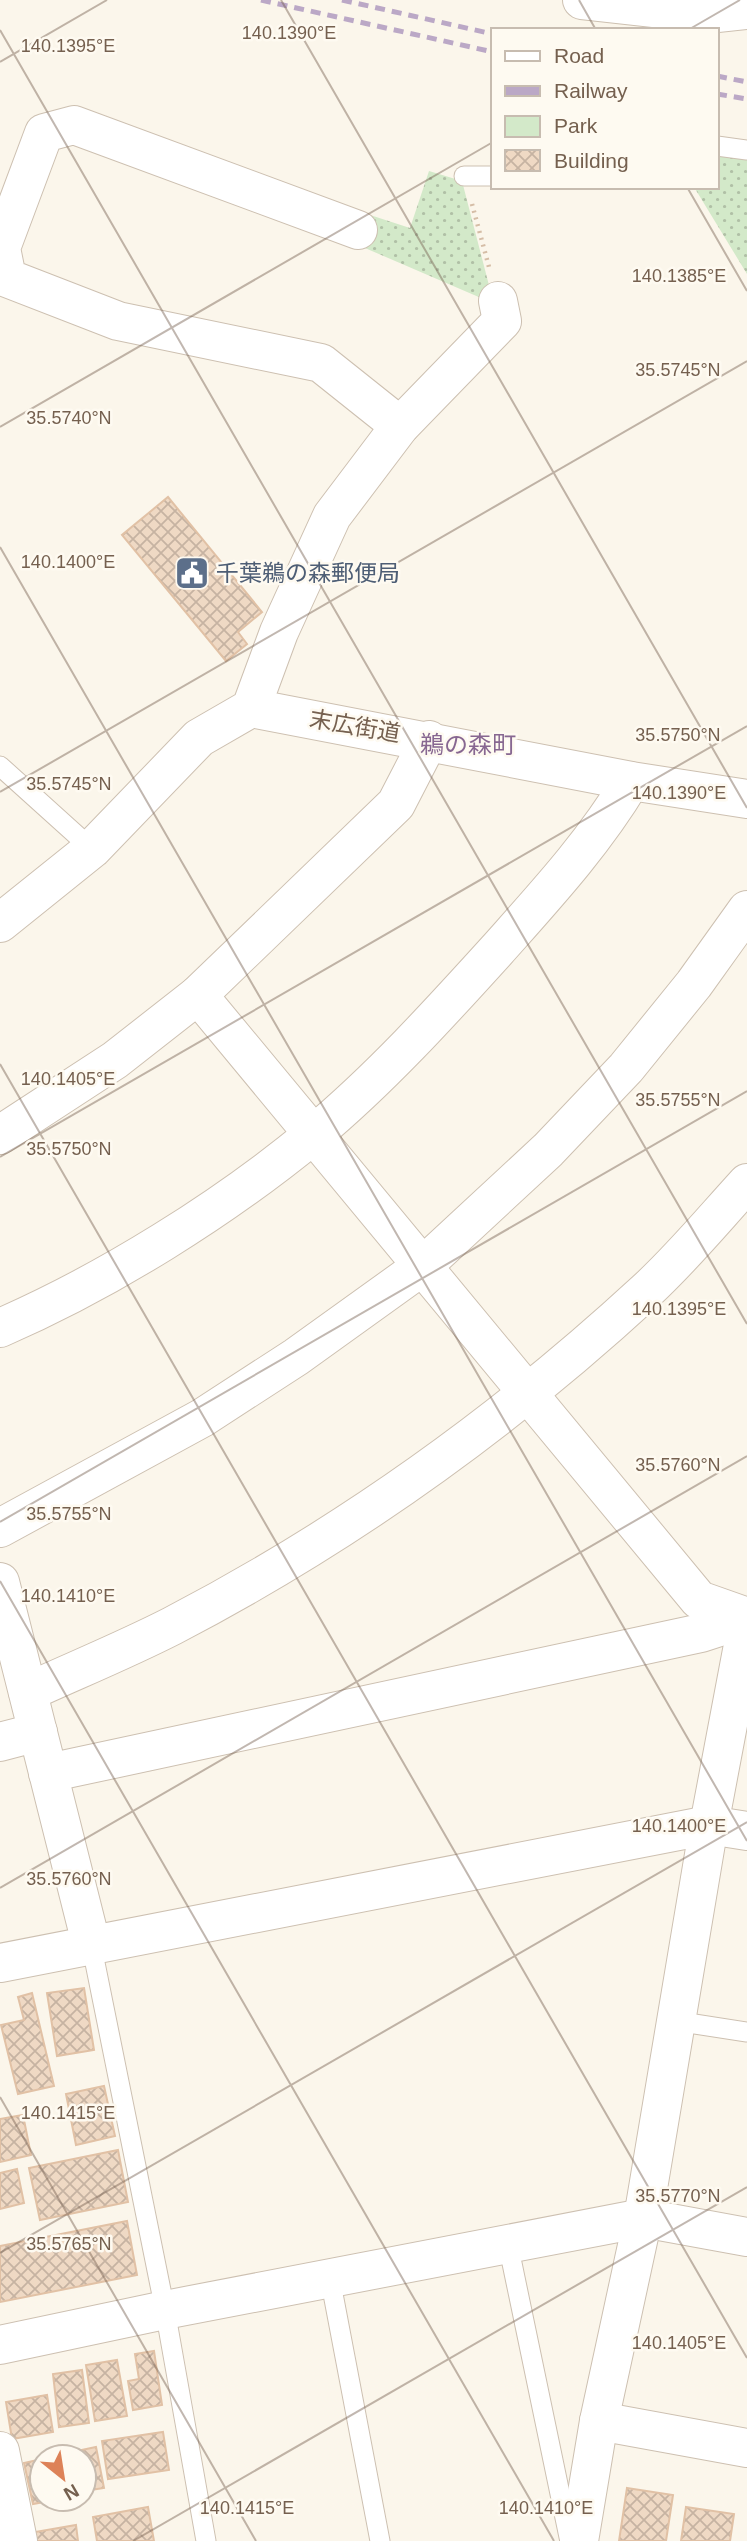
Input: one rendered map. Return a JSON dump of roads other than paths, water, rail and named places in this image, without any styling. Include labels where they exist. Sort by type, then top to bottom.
[{"type":"street","points":[[582,0],[708,14],[747,10]]},
{"type":"street","points":[[358,230],[74,125],[44,133],[1,248],[8,278],[118,321],[321,363],[400,426]]},
{"type":"street","points":[[0,923],[92,849],[200,738],[251,708],[279,632],[332,516],[400,426],[502,321],[498,301]]},
{"type":"street","name":"末広街道","points":[[251,708],[631,780],[747,799]]},
{"type":"street","points":[[0,1135],[115,1060],[198,995],[396,804],[429,740]]},
{"type":"street","points":[[0,1328],[41,1310],[133,1260],[219,1203],[314,1134],[431,1023],[545,897],[609,817],[631,780]]},
{"type":"street","points":[[0,1528],[202,1418],[296,1357],[424,1265],[548,1150],[626,1068],[694,985],[747,910]]},
{"type":"street","points":[[198,995],[530,1392],[699,1600],[747,1618]]},
{"type":"street","points":[[28,1692],[172,1626],[309,1547],[424,1471],[530,1392],[648,1290],[747,1183]]},
{"type":"street","points":[[0,1582],[91,1943]]},
{"type":"street","points":[[48,1773],[701,1633],[747,1618]]},
{"type":"street","points":[[579,2541],[599,2421],[643,2218],[709,1825],[747,1624]]},
{"type":"street","points":[[0,1742],[38,1732]]},
{"type":"street","points":[[0,1963],[91,1943],[709,1825],[747,1831]]},
{"type":"street","points":[[0,2345],[165,2310],[643,2218],[747,2236]]},
{"type":"street","points":[[599,2421],[747,2448]]},
{"type":"street","points":[[0,2451],[18,2541]]},
{"type":"lane","points":[[719,146],[747,150]]},
{"type":"lane","points":[[464,176],[491,176]]},
{"type":"lane","points":[[0,766],[92,849]]},
{"type":"lane","points":[[91,1943],[165,2310],[206,2541]]},
{"type":"lane","points":[[675,2021],[747,2032]]},
{"type":"lane","points":[[508,2244],[571,2541]]},
{"type":"lane","points":[[330,2278],[380,2541]]},
{"type":"railway","points":[[261,0],[491,52]]},
{"type":"railway","points":[[342,0],[491,34]]},
{"type":"railway","points":[[719,76],[747,82]]},
{"type":"railway","points":[[719,94],[747,99]]},
{"type":"place","name":"千葉鵜の森郵便局","points":[[192,573]]},
{"type":"district","name":"鵜の森町","points":[[468,744]]}]
